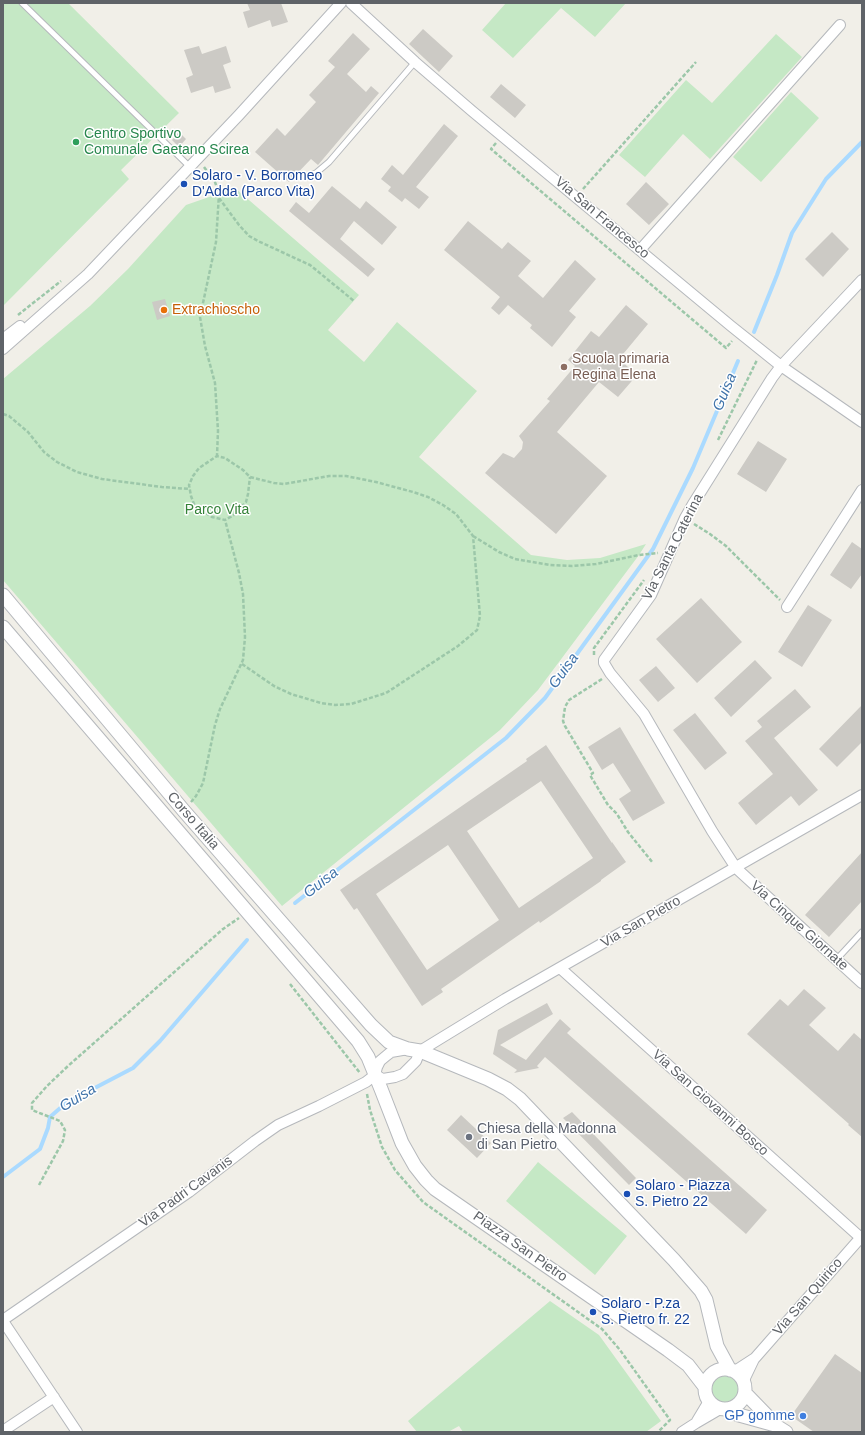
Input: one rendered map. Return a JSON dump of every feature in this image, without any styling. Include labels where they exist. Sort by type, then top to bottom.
[{"type":"street","name":"Via San Francesco","points":[[351,3],[415,62],[472,111],[731,326],[781,366],[862,422]]},
{"type":"street","points":[[3,349],[88,274],[190,167],[201,163],[337,4]]},
{"type":"street","points":[[640,250],[840,24]]},
{"type":"street","points":[[3,339],[88,274]]},
{"type":"street","name":"Via Santa Caterina","points":[[736,868],[712,831],[644,714],[610,673],[604,663],[606,656],[651,595],[685,518],[781,366],[862,280]]},
{"type":"street","points":[[788,607],[862,490]]},
{"type":"street","name":"Corso Italia","points":[[3,595],[184,811],[371,1025],[389,1042],[414,1050]]},
{"type":"street","name":"Corso Italia","points":[[3,627],[358,1041],[368,1057],[370,1078]]},
{"type":"street","name":"Via San Pietro","points":[[414,1050],[862,795]]},
{"type":"street","name":"Via Cinque Giornate","points":[[736,868],[862,984]]},
{"type":"street","name":"Via San Giovanni Bosco","points":[[560,968],[861,1237]]},
{"type":"street","points":[[370,1078],[394,1078],[403,1074],[416,1061],[414,1050]]},
{"type":"street","points":[[370,1078],[380,1061],[391,1052],[414,1050],[488,1079],[507,1089],[520,1100],[702,1291],[706,1300],[717,1346],[738,1379],[782,1429]]},
{"type":"street","name":"Via Padri Cavanis","points":[[3,1321],[189,1192],[272,1129],[370,1078]]},
{"type":"street","name":"Piazza San Pietro","points":[[370,1078],[402,1143],[415,1166],[426,1180],[436,1189],[668,1350],[688,1366],[705,1387]]},
{"type":"street","name":"Via San Quirico","points":[[738,1379],[861,1237]]},
{"type":"street","points":[[3,1321],[78,1432]]},
{"type":"street","points":[[682,1432],[724,1409],[734,1408],[743,1400],[738,1379],[722,1369],[710,1376],[706,1382],[706,1395],[714,1406],[724,1409],[739,1415],[782,1429]]},
{"type":"street","points":[[3,1431],[54,1397]]},
{"type":"street","points":[[696,1423],[709,1401]]},
{"type":"lane","points":[[22,3],[190,167]]},
{"type":"lane","points":[[306,176],[316,173],[329,162],[415,62]]},
{"type":"lane","points":[[836,960],[862,932]]},
{"type":"path","points":[[576,197],[696,62]]},
{"type":"path","points":[[498,141],[491,149],[726,348],[734,338]]},
{"type":"path","points":[[201,163],[209,161]]},
{"type":"path","points":[[199,172],[201,163]]},
{"type":"path","points":[[201,163],[218,187],[219,197],[216,242],[200,317],[205,346],[216,383],[218,431],[216,456]]},
{"type":"path","points":[[219,197],[243,231],[249,236],[310,265],[354,300]]},
{"type":"path","points":[[15,317],[67,276]]},
{"type":"path","points":[[716,445],[758,359]]},
{"type":"path","points":[[3,414],[9,416],[28,432],[44,452],[57,462],[77,472],[102,479],[190,489]]},
{"type":"path","points":[[250,477],[246,502],[234,515],[226,520],[212,516],[194,504],[189,484],[199,468],[216,456],[225,458],[243,470],[250,477],[274,483],[284,484],[329,476],[346,476],[394,487],[428,497],[456,514],[473,536],[499,552],[515,559],[550,565],[572,566],[596,564],[658,552],[654,559]]},
{"type":"path","points":[[685,518],[718,540],[788,607]]},
{"type":"path","points":[[184,811],[196,796],[203,782],[215,725],[220,709],[235,675],[242,664],[245,637],[243,594],[226,520]]},
{"type":"path","points":[[242,664],[274,686],[291,694],[322,703],[335,705],[351,704],[386,693],[458,646],[477,630],[480,616],[473,536]]},
{"type":"path","points":[[595,661],[594,648],[646,576]]},
{"type":"path","points":[[610,673],[569,700],[565,707],[563,721],[593,773],[590,775],[608,805],[617,814],[628,832],[653,863]]},
{"type":"path","points":[[39,1185],[63,1141],[65,1130],[60,1121],[32,1110],[32,1103],[68,1066],[223,929],[247,912]]},
{"type":"path","points":[[370,1078],[370,1110],[382,1147],[394,1170],[423,1202],[602,1329],[620,1350],[670,1420],[658,1432]]},
{"type":"green space","name":"Centro Sportivo Comunale Gaetano Scirea","points":[[3,3],[68,3],[179,113],[121,170],[129,179],[3,306]]},
{"type":"green space","points":[[506,3],[626,3],[595,37],[561,8],[513,58],[482,30]]},
{"type":"green space","points":[[776,34],[802,57],[710,159],[683,134],[645,177],[619,155],[686,80],[712,103]]},
{"type":"green space","points":[[791,92],[819,118],[761,182],[733,157]]},
{"type":"green space","name":"Parco Vita","points":[[235,188],[359,295],[328,330],[364,362],[397,322],[477,391],[419,457],[531,555],[567,560],[600,558],[646,544],[538,690],[500,730],[282,906],[3,580],[3,379],[90,306],[128,269],[186,205]]},
{"type":"green space","points":[[538,1162],[627,1236],[595,1275],[506,1201]]},
{"type":"green space","points":[[550,1301],[599,1335],[661,1421],[646,1432],[463,1432],[459,1426],[448,1432],[417,1432],[408,1421]]},
{"type":"green space","points":[[725,1375],[736,1379],[740,1390],[736,1401],[725,1405],[714,1401],[710,1390],[714,1379]]},
{"type":"building","points":[[247,3],[281,3],[288,22],[272,27],[270,20],[248,28],[243,12],[250,10]]},
{"type":"building","points":[[423,29],[453,56],[439,72],[409,44]]},
{"type":"building","points":[[353,33],[370,49],[347,74],[366,92],[371,86],[379,93],[318,165],[311,159],[289,182],[255,152],[277,128],[285,136],[316,102],[309,95],[335,67],[328,61]]},
{"type":"building","points":[[199,46],[202,54],[226,46],[231,62],[223,65],[231,88],[215,93],[213,86],[191,93],[186,78],[193,75],[184,50]]},
{"type":"building","points":[[501,84],[526,105],[515,118],[490,97]]},
{"type":"building","points":[[444,124],[458,136],[416,187],[429,197],[419,209],[405,198],[402,202],[388,191],[391,187],[381,179],[392,165],[403,175]]},
{"type":"building","points":[[179,132],[186,139],[179,147],[172,140]]},
{"type":"building","points":[[646,182],[669,204],[649,225],[626,204]]},
{"type":"building","points":[[332,186],[360,209],[366,201],[397,227],[382,245],[354,221],[340,239],[375,269],[368,277],[289,211],[296,202],[309,213]]},
{"type":"building","points":[[468,221],[502,249],[508,242],[531,261],[518,276],[543,298],[575,260],[596,279],[569,311],[576,317],[552,347],[530,328],[532,325],[508,305],[499,315],[491,308],[500,297],[444,250]]},
{"type":"building","points":[[832,232],[849,249],[823,277],[805,259]]},
{"type":"building","points":[[165,299],[170,316],[157,320],[152,302]]},
{"type":"building","points":[[626,305],[648,324],[619,359],[637,375],[618,397],[599,382],[557,432],[607,476],[556,534],[485,473],[503,453],[514,458],[522,449],[523,442],[519,436],[550,401],[547,399],[575,366],[568,360],[591,331],[599,337]]},
{"type":"building","points":[[758,441],[787,459],[766,492],[737,474]]},
{"type":"building","points":[[852,542],[862,549],[862,574],[851,589],[830,575]]},
{"type":"building","points":[[701,598],[742,642],[697,683],[656,639]]},
{"type":"building","points":[[808,605],[832,620],[802,667],[778,652]]},
{"type":"building","points":[[755,660],[772,678],[731,717],[714,698]]},
{"type":"building","points":[[656,666],[675,688],[658,702],[639,680]]},
{"type":"building","points":[[795,689],[811,707],[774,738],[818,790],[799,806],[791,796],[756,825],[738,803],[773,774],[745,741],[762,727],[757,721]]},
{"type":"building","points":[[862,705],[862,742],[837,767],[819,749]]},
{"type":"building","points":[[695,713],[727,753],[705,770],[673,730]]},
{"type":"building","points":[[620,727],[665,803],[633,821],[619,799],[631,791],[613,763],[602,770],[588,747]]},
{"type":"building","points":[[546,745],[626,862],[540,923],[539,921],[441,989],[443,992],[422,1006],[357,908],[354,910],[340,890],[527,761],[526,759]],"holes":[[[541,781],[593,858],[519,908],[467,831]],[[448,845],[499,920],[427,970],[376,894]]]},
{"type":"building","points":[[862,852],[862,901],[829,937],[805,915]]},
{"type":"building","points":[[804,989],[826,1008],[809,1025],[838,1051],[854,1033],[862,1040],[862,1137],[747,1034],[780,999],[788,1006]]},
{"type":"building","points":[[547,1003],[553,1014],[500,1045],[526,1060],[560,1019],[571,1029],[567,1033],[767,1210],[746,1234],[545,1057],[537,1066],[539,1068],[514,1073],[517,1070],[493,1054],[498,1030]]},
{"type":"building","points":[[572,1112],[636,1178],[629,1185],[563,1118]]},
{"type":"building","name":"Chiesa della Madonna di San Pietro","points":[[461,1115],[491,1143],[477,1158],[447,1130]]},
{"type":"building","points":[[835,1354],[862,1373],[862,1432],[814,1432],[791,1416]]},
{"type":"waterway","name":"Guisa","points":[[754,332],[792,233],[826,179],[862,142]]},
{"type":"waterway","name":"Guisa","points":[[295,903],[506,738],[545,698],[653,549],[693,468],[738,361]]},
{"type":"waterway","name":"Guisa","points":[[3,1177],[40,1149],[48,1128],[50,1117],[66,1103],[133,1068],[160,1041],[247,940]]},
{"type":"place","name":"Centro Sportivo Comunale Gaetano Scirea","points":[[76,142]]},
{"type":"place","name":"Solaro - V. Borromeo D'Adda (Parco Vita)","points":[[184,184]]},
{"type":"place","name":"Extrachioscho","points":[[164,310]]},
{"type":"place","name":"Scuola primaria Regina Elena","points":[[564,367]]},
{"type":"place","name":"Chiesa della Madonna di San Pietro","points":[[469,1137]]},
{"type":"place","name":"Solaro - Piazza S. Pietro 22","points":[[627,1194]]},
{"type":"place","name":"Solaro - P.za S. Pietro fr. 22","points":[[593,1312]]},
{"type":"place","name":"GP gomme","points":[[803,1416]]}]
